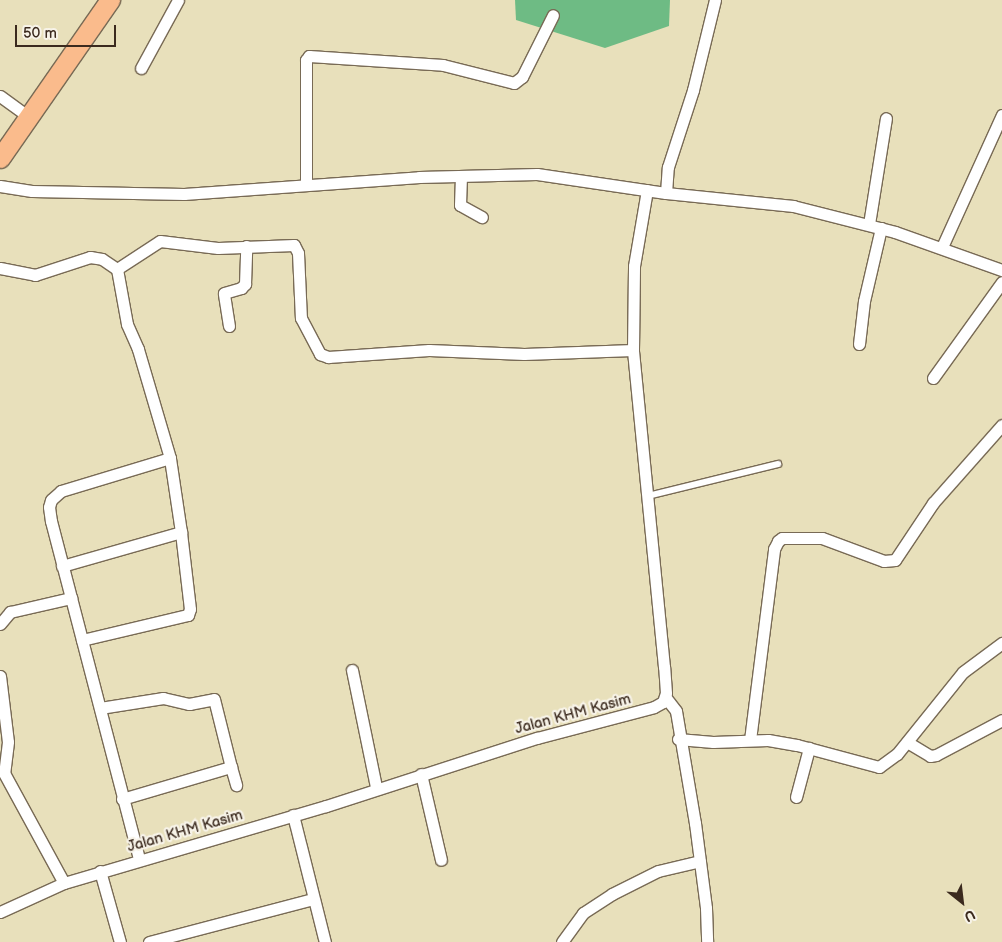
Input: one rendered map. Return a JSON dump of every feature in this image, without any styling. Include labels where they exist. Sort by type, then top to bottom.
[{"type":"highway","points":[[0,158],[110,0]]},
{"type":"street","points":[[141,68],[178,0]]},
{"type":"street","points":[[666,193],[668,166],[693,90],[715,0]]},
{"type":"street","points":[[306,186],[306,60],[309,56],[443,65],[514,83],[522,77],[553,15]]},
{"type":"street","points":[[0,96],[29,117]]},
{"type":"street","points":[[942,247],[1002,115]]},
{"type":"street","points":[[869,224],[886,118]]},
{"type":"street","points":[[0,186],[32,191],[184,194],[461,176],[537,174],[666,193],[793,206],[869,224],[942,247],[1002,270]]},
{"type":"street","points":[[461,176],[460,205],[482,217]]},
{"type":"street","points":[[647,190],[634,266],[633,350],[666,698],[676,711],[678,739],[700,861],[707,942]]},
{"type":"street","points":[[859,344],[864,301],[881,228]]},
{"type":"street","points":[[117,269],[160,242],[206,248],[290,244],[297,248],[301,318],[320,354],[328,357],[429,350],[533,354],[633,350]]},
{"type":"street","points":[[229,326],[224,293],[241,288],[245,284],[246,246]]},
{"type":"street","points":[[0,268],[35,275],[90,257],[102,259],[117,269],[126,324],[138,349],[170,458],[190,609],[188,615],[82,640]]},
{"type":"street","points":[[933,378],[1002,282]]},
{"type":"street","points":[[750,740],[774,549],[778,541],[782,538],[822,538],[884,561],[895,560],[933,503],[1002,425]]},
{"type":"street","points":[[139,860],[62,566],[49,507],[56,494],[170,458]]},
{"type":"street","points":[[62,566],[181,532]]},
{"type":"street","points":[[0,620],[10,612],[71,598]]},
{"type":"street","points":[[678,739],[713,742],[750,740],[809,748],[878,767],[891,761],[963,672],[1002,643]]},
{"type":"street","points":[[352,670],[376,787]]},
{"type":"street","points":[[0,676],[8,742],[4,774],[64,882]]},
{"type":"street","points":[[100,708],[163,698],[189,704],[214,699],[236,785]]},
{"type":"street","name":"Jalan KHM Kasim","points":[[0,912],[64,882],[293,815],[376,787],[537,738],[654,707],[666,698]]},
{"type":"street","points":[[907,742],[930,756],[936,755],[1002,720]]},
{"type":"street","points":[[796,797],[809,748]]},
{"type":"street","points":[[122,799],[231,767]]},
{"type":"street","points":[[421,774],[441,860]]},
{"type":"street","points":[[293,815],[325,942]]},
{"type":"street","points":[[562,942],[583,913],[612,894],[658,871],[700,861]]},
{"type":"street","points":[[100,872],[120,942]]},
{"type":"street","points":[[149,942],[313,899]]},
{"type":"lane","points":[[648,496],[778,464]]},
{"type":"green space","points":[[515,0],[670,0],[669,26],[605,48],[516,20]]}]
